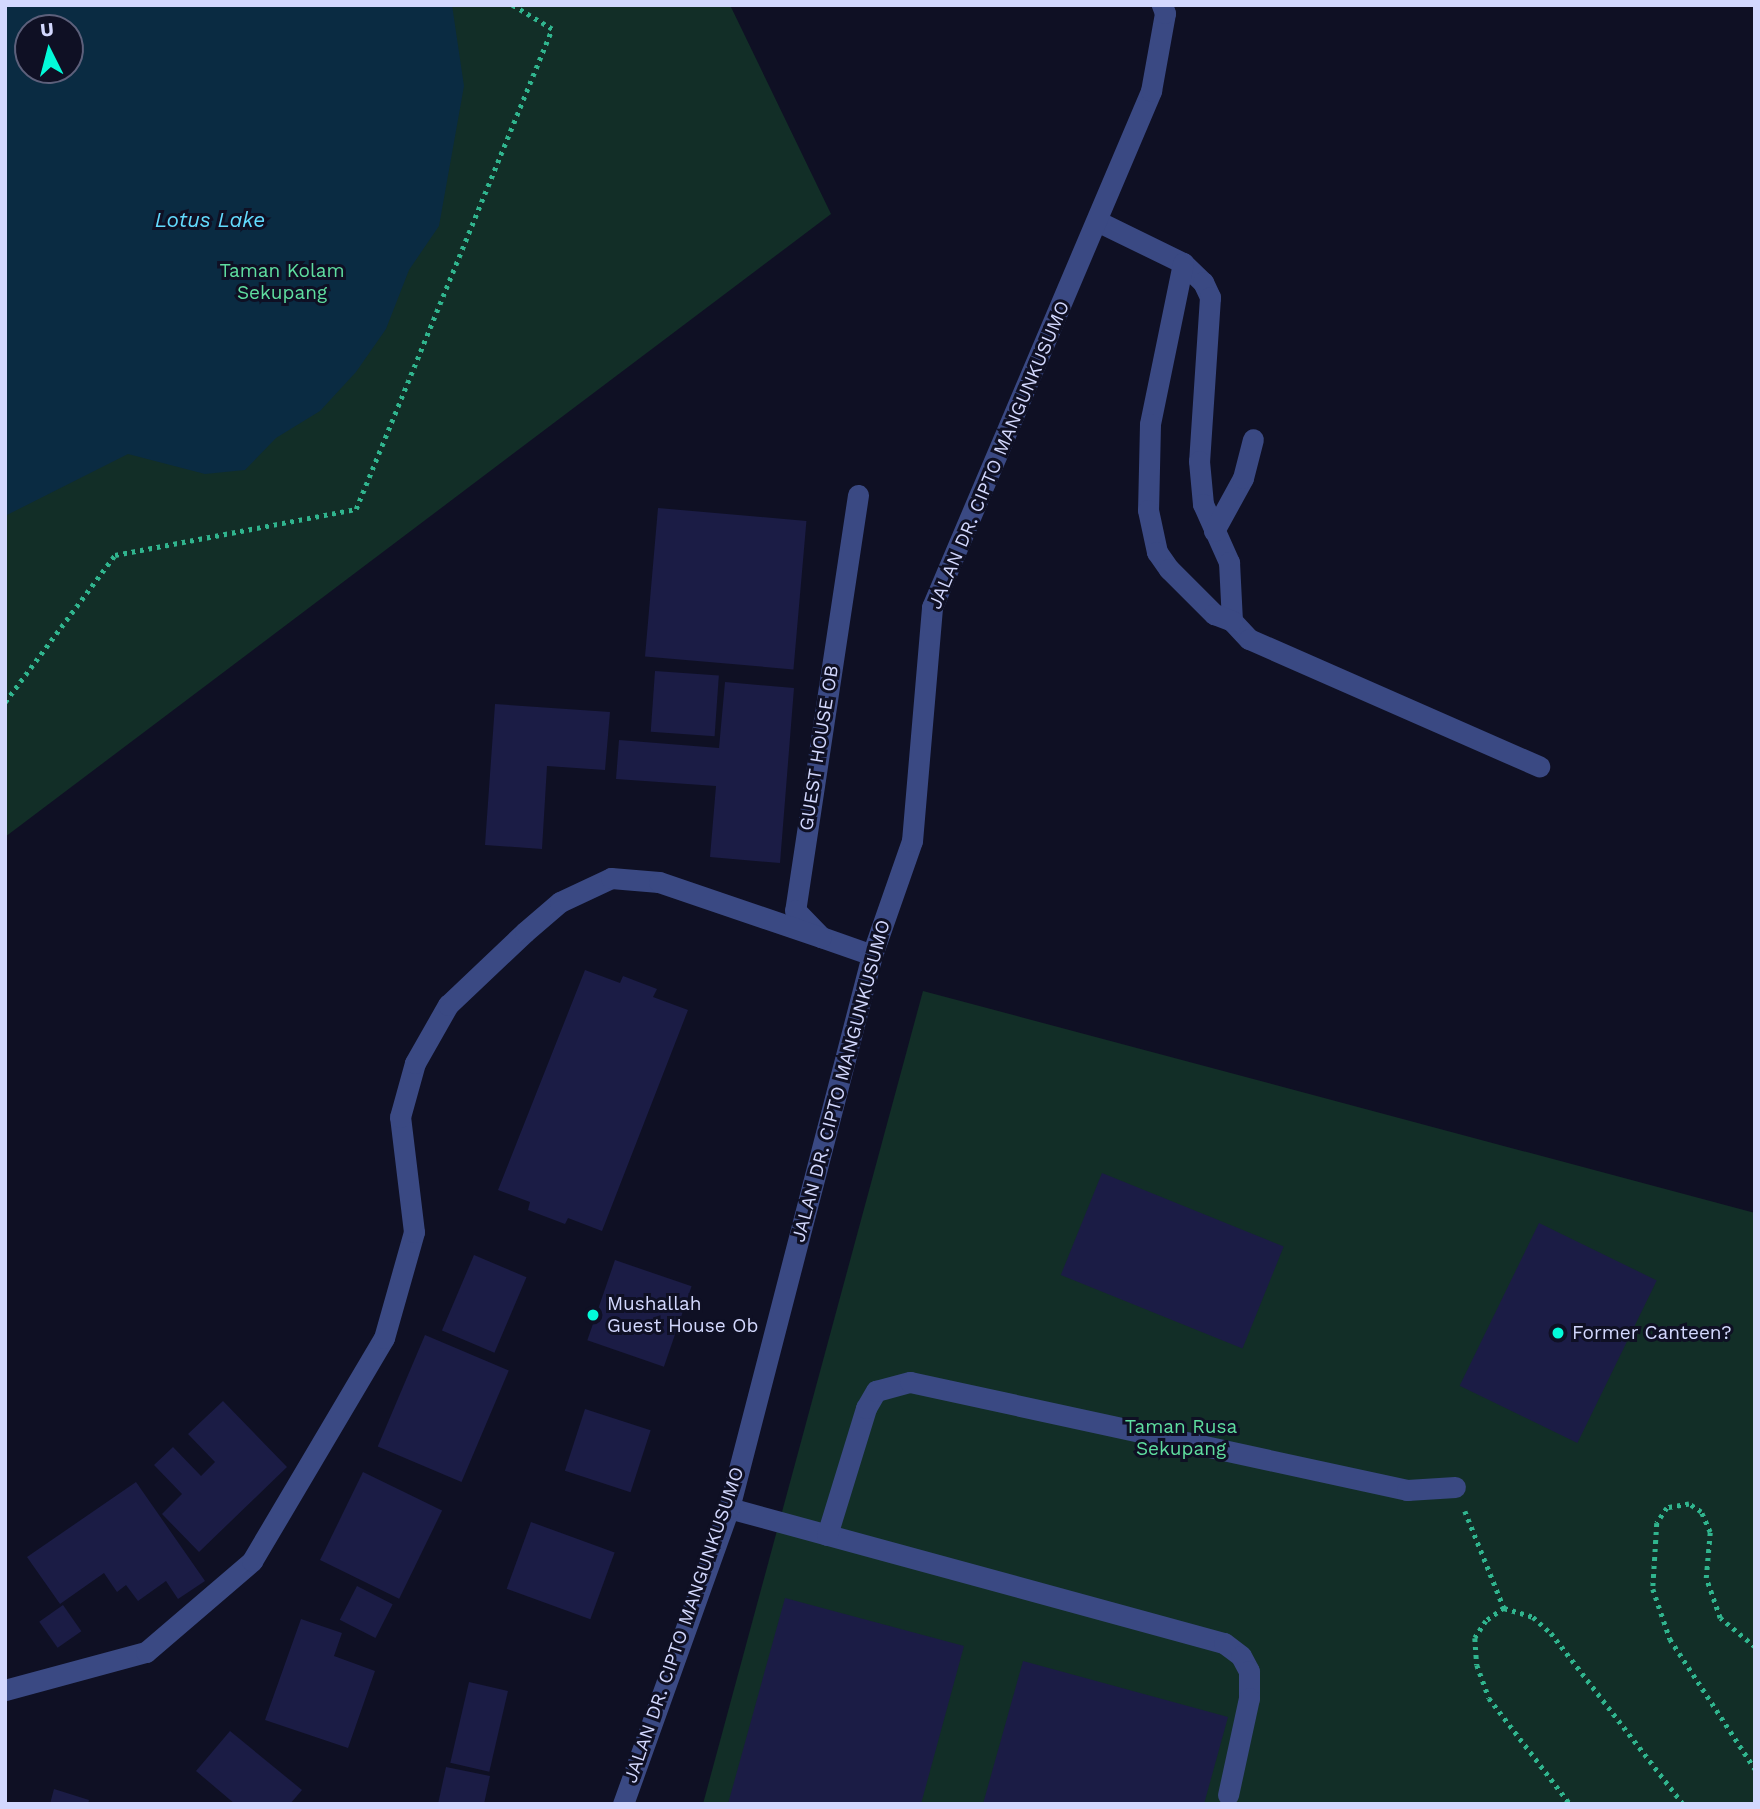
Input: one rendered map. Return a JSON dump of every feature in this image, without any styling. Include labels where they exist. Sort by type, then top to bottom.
[{"type":"street","name":"JALAN DR. CIPTO MANGUNKUSUMO","points":[[623,1804],[729,1508],[872,955],[912,841],[932,607],[1151,91],[1166,8]]},
{"type":"street","points":[[1097,221],[1183,262],[1203,282],[1210,297],[1199,424],[1203,504],[1228,562],[1232,621]]},
{"type":"street","points":[[1183,262],[1150,424],[1148,510],[1157,552],[1169,569],[1214,614],[1232,621],[1249,639],[1539,766]]},
{"type":"street","points":[[1214,531],[1243,478],[1253,439]]},
{"type":"street","name":"GUEST HOUSE OB","points":[[858,495],[795,910],[821,937],[872,955]]},
{"type":"street","points":[[5,1690],[146,1652],[252,1561],[384,1339],[414,1232],[400,1117],[415,1063],[448,1005],[525,932],[560,902],[611,878],[659,882],[821,937]]},
{"type":"street","points":[[827,1535],[866,1408],[876,1391],[910,1382],[1407,1490],[1455,1487]]},
{"type":"street","points":[[729,1508],[1224,1643],[1241,1656],[1249,1671],[1249,1698],[1228,1795]]},
{"type":"path","points":[[5,702],[115,555],[356,509],[552,29],[512,5]]},
{"type":"path","points":[[1455,1487],[1504,1608]]},
{"type":"path","points":[[1755,1647],[1720,1618],[1706,1577],[1710,1532],[1701,1512],[1689,1504],[1667,1508],[1657,1523],[1653,1589],[1665,1626],[1755,1769]]},
{"type":"path","points":[[1504,1608],[1486,1621],[1475,1639],[1477,1665],[1489,1698],[1570,1804]]},
{"type":"path","points":[[1504,1608],[1533,1617],[1551,1633],[1683,1804]]},
{"type":"green space","name":"Taman Kolam Sekupang","points":[[5,5],[730,5],[831,214],[5,837]]},
{"type":"green space","name":"Taman Rusa Sekupang","points":[[923,991],[1755,1213],[1755,1804],[703,1804]]},
{"type":"water","name":"Lotus Lake","points":[[5,5],[452,5],[464,86],[439,226],[409,270],[386,329],[356,372],[320,411],[276,438],[245,470],[205,474],[128,454],[5,516]]},
{"type":"building","points":[[658,508],[806,521],[793,669],[645,656]]},
{"type":"building","points":[[655,671],[719,675],[715,736],[651,732]]},
{"type":"building","points":[[725,682],[794,688],[780,863],[710,857],[716,786],[616,779],[619,740],[719,748]]},
{"type":"building","points":[[495,704],[610,712],[605,770],[547,766],[542,849],[485,845]]},
{"type":"building","points":[[585,970],[620,983],[623,976],[657,989],[653,997],[688,1010],[602,1231],[568,1218],[565,1224],[528,1210],[530,1202],[498,1190]]},
{"type":"building","points":[[1102,1173],[1284,1246],[1243,1348],[1061,1275]]},
{"type":"building","name":"Former Canteen?","points":[[1539,1223],[1657,1280],[1577,1443],[1460,1386]]},
{"type":"building","points":[[474,1255],[526,1277],[494,1353],[442,1330]]},
{"type":"building","points":[[615,1260],[692,1286],[664,1367],[587,1340]]},
{"type":"building","points":[[425,1335],[509,1371],[461,1482],[378,1446]]},
{"type":"building","points":[[223,1401],[287,1467],[199,1552],[162,1514],[182,1494],[154,1465],[173,1447],[201,1476],[215,1462],[188,1434]]},
{"type":"building","points":[[585,1409],[651,1430],[631,1492],[565,1471]]},
{"type":"building","points":[[363,1472],[442,1511],[399,1599],[320,1560]]},
{"type":"building","points":[[136,1482],[205,1581],[178,1599],[166,1581],[138,1601],[126,1585],[117,1592],[104,1573],[60,1604],[27,1557]]},
{"type":"building","points":[[531,1522],[615,1552],[590,1619],[507,1589]]},
{"type":"building","points":[[357,1586],[393,1604],[375,1638],[340,1620]]},
{"type":"building","points":[[785,1598],[964,1646],[921,1804],[728,1804]]},
{"type":"building","points":[[63,1605],[81,1631],[58,1648],[39,1622]]},
{"type":"building","points":[[301,1619],[342,1633],[334,1656],[375,1671],[348,1748],[265,1720]]},
{"type":"building","points":[[1023,1661],[1228,1717],[1204,1804],[983,1804]]},
{"type":"building","points":[[469,1682],[508,1691],[489,1772],[450,1763]]},
{"type":"building","points":[[230,1731],[302,1790],[290,1804],[235,1804],[196,1771]]},
{"type":"building","points":[[446,1767],[490,1776],[484,1804],[438,1804]]},
{"type":"building","points":[[54,1789],[89,1800],[88,1804],[50,1804]]},
{"type":"place","name":"Mushallah Guest House Ob","points":[[593,1315]]},
{"type":"place","name":"Former Canteen?","points":[[1558,1333]]}]
